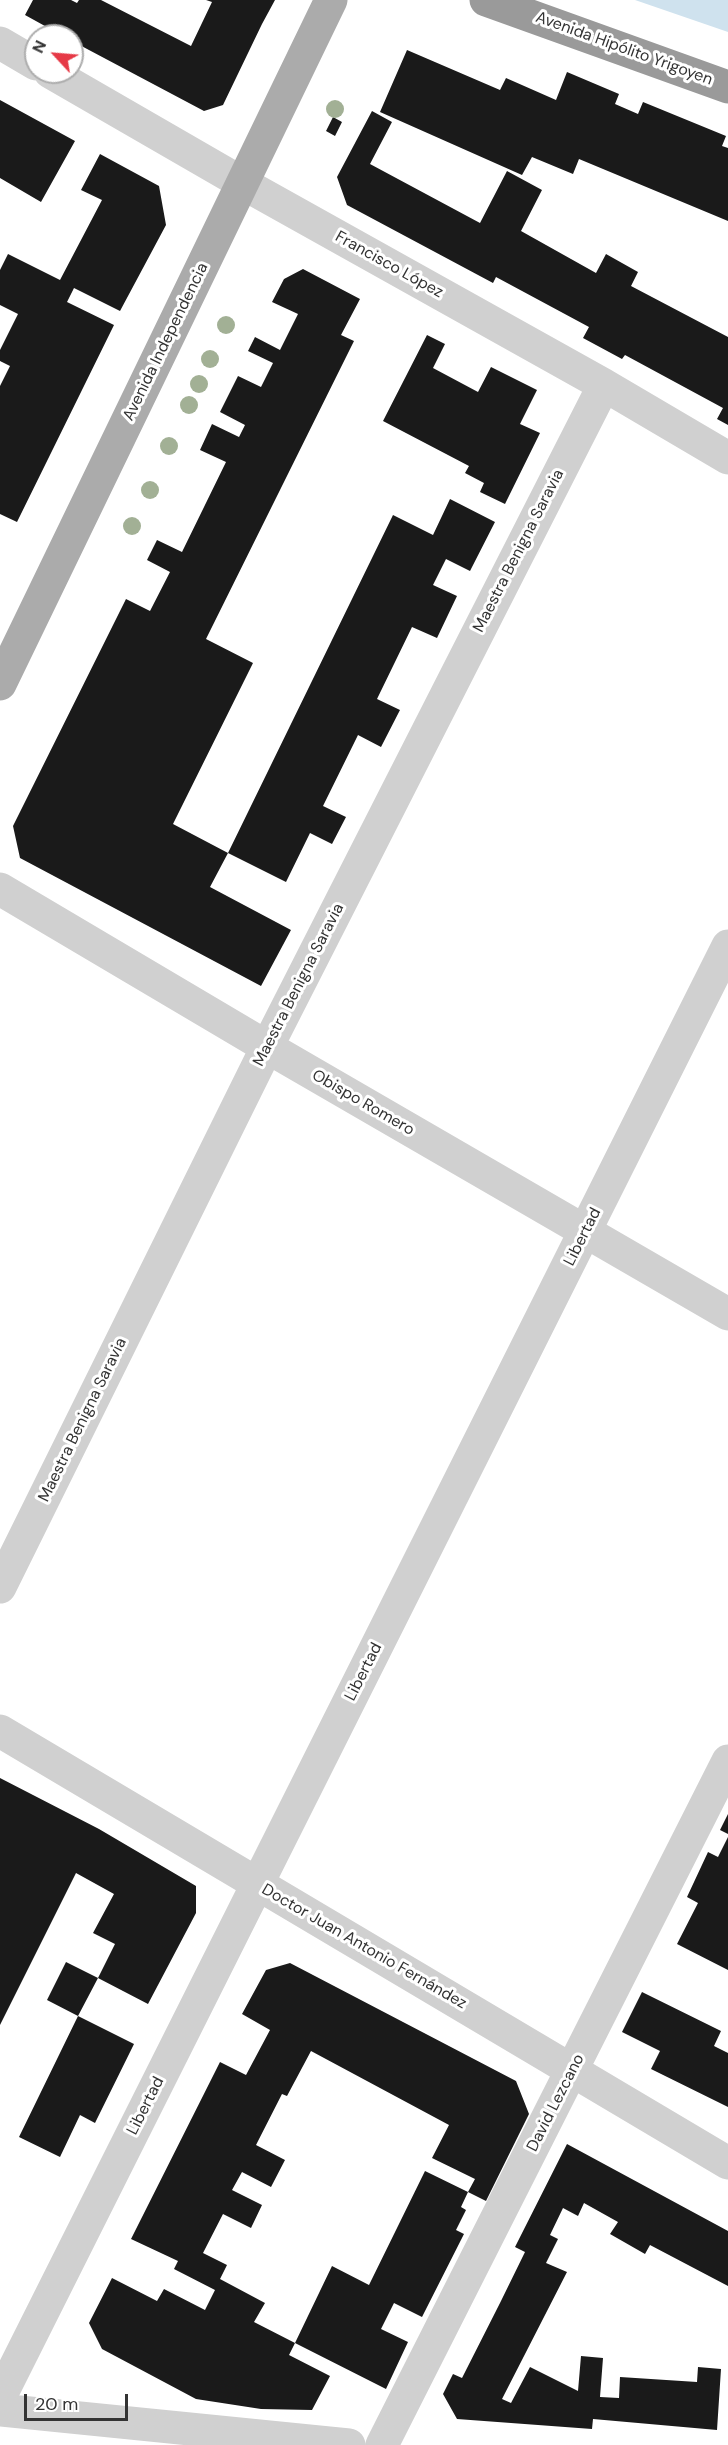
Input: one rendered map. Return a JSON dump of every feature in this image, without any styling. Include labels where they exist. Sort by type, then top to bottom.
[{"type":"highway","name":"Avenida Hipólito Yrigoyen","points":[[486,0],[728,87]]},
{"type":"main road","name":"Avenida Independencia","points":[[0,684],[244,184],[331,0]]},
{"type":"street","points":[[0,43],[24,57]]},
{"type":"street","name":"Francisco López","points":[[71,84],[244,184],[604,385],[728,458]]},
{"type":"street","name":"Maestra Benigna Saravia","points":[[0,1587],[267,1047],[604,385]]},
{"type":"street","name":"Obispo Romero","points":[[0,889],[267,1047],[728,1314]]},
{"type":"street","name":"Libertad","points":[[0,2397],[728,946]]},
{"type":"street","name":"Doctor Juan Antonio Fernández","points":[[0,1731],[728,2163]]},
{"type":"street","name":"David Lezcano","points":[[382,2445],[728,1761]]},
{"type":"street","points":[[0,2410],[348,2445]]},
{"type":"water","points":[[635,0],[728,0],[728,32]]},
{"type":"building","points":[[33,0],[71,0],[77,3],[79,0],[101,0],[191,46],[212,2],[206,0],[275,0],[223,105],[204,111],[84,47],[84,24],[41,24],[25,15]]},
{"type":"building","points":[[407,50],[500,90],[506,78],[556,100],[567,72],[619,94],[615,104],[638,114],[643,102],[726,136],[722,146],[728,148],[728,221],[579,159],[573,174],[532,157],[522,175],[380,112]]},
{"type":"building","points":[[0,100],[75,141],[41,202],[0,178]]},
{"type":"building","points":[[372,111],[392,122],[370,164],[480,223],[507,171],[542,190],[521,231],[596,273],[606,254],[638,272],[631,286],[728,337],[728,425],[717,419],[723,408],[625,355],[622,359],[583,338],[589,327],[496,277],[493,283],[347,205],[337,177]]},
{"type":"building","points":[[333,117],[342,122],[335,136],[326,131]]},
{"type":"building","points":[[100,154],[159,186],[166,225],[120,311],[74,288],[67,302],[114,325],[17,522],[0,514],[0,386],[10,366],[0,361],[0,350],[18,314],[0,305],[0,270],[8,254],[60,280],[102,200],[81,190]]},
{"type":"building","points":[[303,269],[360,299],[341,335],[354,341],[206,639],[253,663],[173,824],[228,853],[210,887],[291,930],[261,986],[20,858],[13,826],[126,599],[150,611],[170,572],[147,560],[157,540],[182,552],[226,462],[200,450],[212,424],[239,437],[245,425],[220,412],[238,376],[261,387],[273,363],[248,351],[255,337],[280,350],[298,314],[272,302],[284,279]]},
{"type":"building","points":[[427,335],[445,344],[433,368],[478,392],[491,367],[537,390],[520,424],[540,433],[505,504],[480,492],[484,483],[465,473],[469,466],[383,421]]},
{"type":"building","points":[[450,499],[495,522],[470,571],[446,559],[433,585],[457,596],[437,638],[412,627],[377,699],[400,710],[381,747],[358,735],[323,806],[346,817],[332,844],[310,833],[286,882],[228,853],[393,515],[433,535]]},
{"type":"building","points":[[0,1778],[99,1829],[196,1886],[196,1913],[148,2004],[98,1978],[115,1944],[93,1933],[114,1894],[76,1873],[0,2025]]},
{"type":"building","points":[[728,1814],[728,1834],[720,1830]]},
{"type":"building","points":[[728,1837],[728,1970],[677,1944],[698,1903],[687,1897],[708,1852],[718,1857]]},
{"type":"building","points":[[66,1962],[98,1978],[78,2016],[47,2000]]},
{"type":"building","points":[[290,1963],[516,2081],[529,2114],[486,2201],[468,2192],[475,2179],[432,2158],[449,2125],[311,2051],[287,2096],[282,2094],[256,2145],[285,2160],[271,2187],[242,2172],[232,2190],[262,2205],[251,2228],[223,2214],[203,2253],[227,2265],[220,2279],[265,2303],[254,2322],[295,2343],[289,2355],[330,2376],[312,2410],[261,2409],[196,2399],[102,2349],[89,2323],[112,2278],[157,2301],[164,2289],[205,2310],[215,2290],[174,2269],[178,2261],[131,2239],[220,2062],[246,2075],[270,2030],[242,2014],[266,1970]]},
{"type":"building","points":[[642,1992],[721,2031],[714,2046],[728,2053],[728,2107],[651,2069],[660,2051],[622,2032]]},
{"type":"building","points":[[78,2016],[134,2044],[95,2123],[80,2115],[60,2157],[19,2137]]},
{"type":"building","points":[[567,2144],[728,2231],[728,2286],[650,2245],[645,2254],[610,2234],[618,2222],[584,2203],[578,2216],[563,2208],[550,2235],[558,2239],[546,2263],[567,2272],[502,2399],[511,2403],[530,2367],[578,2391],[581,2356],[603,2358],[600,2397],[619,2398],[620,2377],[697,2382],[698,2367],[721,2369],[717,2430],[593,2419],[592,2429],[457,2419],[443,2394],[453,2374],[462,2378],[500,2303],[525,2252],[515,2247]]},
{"type":"building","points":[[425,2171],[468,2192],[461,2207],[466,2210],[456,2230],[464,2234],[422,2317],[394,2303],[381,2329],[408,2342],[386,2389],[295,2343],[332,2266],[369,2285]]}]
